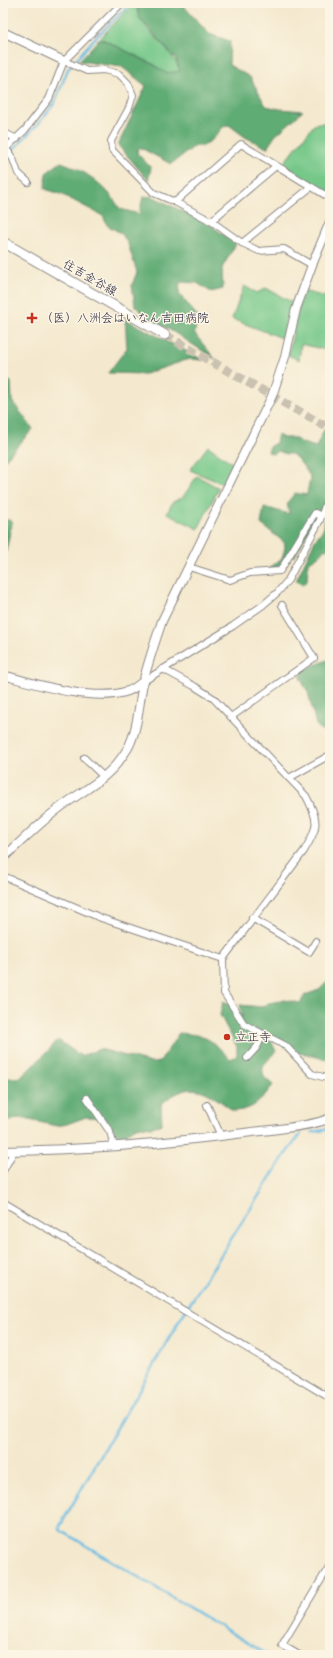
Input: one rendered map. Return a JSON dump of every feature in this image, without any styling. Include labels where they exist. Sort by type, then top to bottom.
[{"type":"main road","name":"住吉金谷線","points":[[3,242],[166,335]]},
{"type":"street","points":[[28,182],[18,173],[13,159],[5,150],[17,139],[49,99],[66,62],[122,3]]},
{"type":"street","points":[[3,32],[87,71],[104,70],[119,74],[128,83],[133,95],[129,108],[111,141],[112,150],[154,192],[211,221],[242,243],[259,251],[284,249],[312,265]]},
{"type":"street","points":[[3,132],[17,139]]},
{"type":"street","points":[[175,202],[241,144],[330,198]]},
{"type":"street","points":[[211,221],[276,166]]},
{"type":"street","points":[[242,243],[311,187]]},
{"type":"street","points":[[3,858],[28,833],[54,812],[104,777],[114,768],[128,747],[134,733],[151,652],[162,621],[272,396],[285,357],[296,309],[330,222]]},
{"type":"street","points":[[3,675],[92,696],[107,696],[129,691],[233,626],[263,605],[278,592],[288,580],[321,516],[327,500],[330,497]]},
{"type":"street","points":[[189,567],[230,580],[250,573],[280,571],[315,513],[321,516]]},
{"type":"street","points":[[231,717],[314,658],[282,605]]},
{"type":"street","points":[[163,669],[213,698],[306,796],[313,808],[316,818],[315,832],[304,851],[252,918],[223,959],[224,994],[244,1024],[286,1046],[312,1074],[330,1079]]},
{"type":"street","points":[[289,778],[330,755]]},
{"type":"street","points":[[84,758],[104,777]]},
{"type":"street","points":[[3,876],[18,884],[101,918],[223,959]]},
{"type":"street","points":[[252,918],[309,952],[316,941]]},
{"type":"street","points":[[247,1058],[257,1047],[263,1034]]},
{"type":"street","points":[[86,1098],[110,1132],[114,1146]]},
{"type":"street","points":[[207,1105],[221,1136]]},
{"type":"street","points":[[3,1151],[114,1146],[221,1136],[329,1121]]},
{"type":"street","points":[[3,1171],[14,1151]]},
{"type":"street","points":[[3,1202],[330,1398]]},
{"type":"street","points":[[299,1655],[282,1645],[330,1565]]},
{"type":"green space","points":[[134,3],[137,3],[139,17],[167,49],[180,71],[166,75],[155,65],[100,38]]},
{"type":"green space","points":[[137,3],[181,3],[209,34],[230,41],[229,65],[250,77],[266,106],[303,111],[275,136],[267,148],[245,137],[229,125],[223,127],[213,139],[203,146],[195,146],[171,164],[139,147],[137,153],[151,168],[148,180],[118,145],[146,86],[122,67],[79,61],[100,38],[154,65],[166,73],[180,71],[176,59],[139,17]]},
{"type":"green space","points":[[318,123],[330,123],[330,195],[282,165],[314,125]]},
{"type":"green space","points":[[61,162],[79,169],[95,180],[109,193],[120,209],[139,214],[143,197],[152,196],[212,226],[236,244],[222,268],[223,289],[211,292],[197,283],[180,282],[179,294],[199,318],[194,333],[215,359],[172,331],[147,318],[135,306],[132,285],[137,272],[128,244],[122,234],[107,225],[103,216],[63,195],[45,189],[46,173]]},
{"type":"green space","points":[[244,286],[257,293],[266,288],[293,303],[282,338],[232,319]]},
{"type":"green space","points":[[303,291],[330,298],[330,351],[301,344],[299,360],[288,355]]},
{"type":"green space","points":[[125,319],[203,360],[189,359],[145,374],[108,373],[127,348]]},
{"type":"green space","points":[[3,376],[11,382],[12,401],[33,429],[3,462]]},
{"type":"green space","points":[[325,428],[330,430],[330,501],[316,517],[294,557],[292,553],[280,566],[270,569],[272,565],[282,559],[285,547],[284,542],[261,524],[264,507],[289,514],[287,503],[295,493],[307,495],[310,478],[300,462],[292,454],[286,454],[278,451],[273,454],[268,452],[270,446],[276,443],[278,434],[283,438],[294,438],[302,443],[316,447]]},
{"type":"green space","points":[[208,446],[235,465],[225,485],[190,470]]},
{"type":"green space","points":[[197,476],[219,488],[198,529],[167,513],[173,502],[183,497]]},
{"type":"green space","points":[[330,506],[330,548],[324,550],[320,555],[308,563],[307,581],[303,585],[296,581],[315,540],[324,528],[325,513]]},
{"type":"green space","points":[[3,519],[12,521],[6,552],[3,551]]},
{"type":"green space","points":[[330,659],[330,719],[329,727],[323,731],[316,725],[308,692],[300,678],[305,669]]},
{"type":"green space","points":[[330,979],[330,1061],[307,1054],[296,1053],[269,1037],[276,1051],[262,1067],[264,1077],[273,1085],[252,1107],[233,1111],[206,1093],[190,1089],[181,1091],[161,1104],[162,1124],[152,1127],[141,1126],[134,1128],[121,1138],[113,1130],[105,1118],[86,1117],[57,1126],[20,1118],[3,1123],[3,1078],[20,1078],[58,1040],[81,1056],[100,1049],[151,1063],[160,1062],[179,1033],[196,1035],[208,1039],[230,1059],[237,1056],[237,1047],[220,1015],[223,1002],[238,1009],[243,1018],[240,1005],[262,1007],[269,1003],[285,1000],[300,1003],[305,995],[319,990]]},
{"type":"waterway","points":[[3,160],[39,123],[54,104],[68,69],[93,40],[131,3]]},
{"type":"waterway","points":[[312,1132],[325,1130],[330,1127]]},
{"type":"waterway","points":[[268,1655],[60,1530],[60,1526],[179,1321],[284,1156],[301,1134]]},
{"type":"tunnel","points":[[165,335],[330,429]]},
{"type":"place","name":"（医）八洲会はいなん吉田病院","points":[[32,318]]},
{"type":"place","name":"立正寺","points":[[227,1037]]}]
